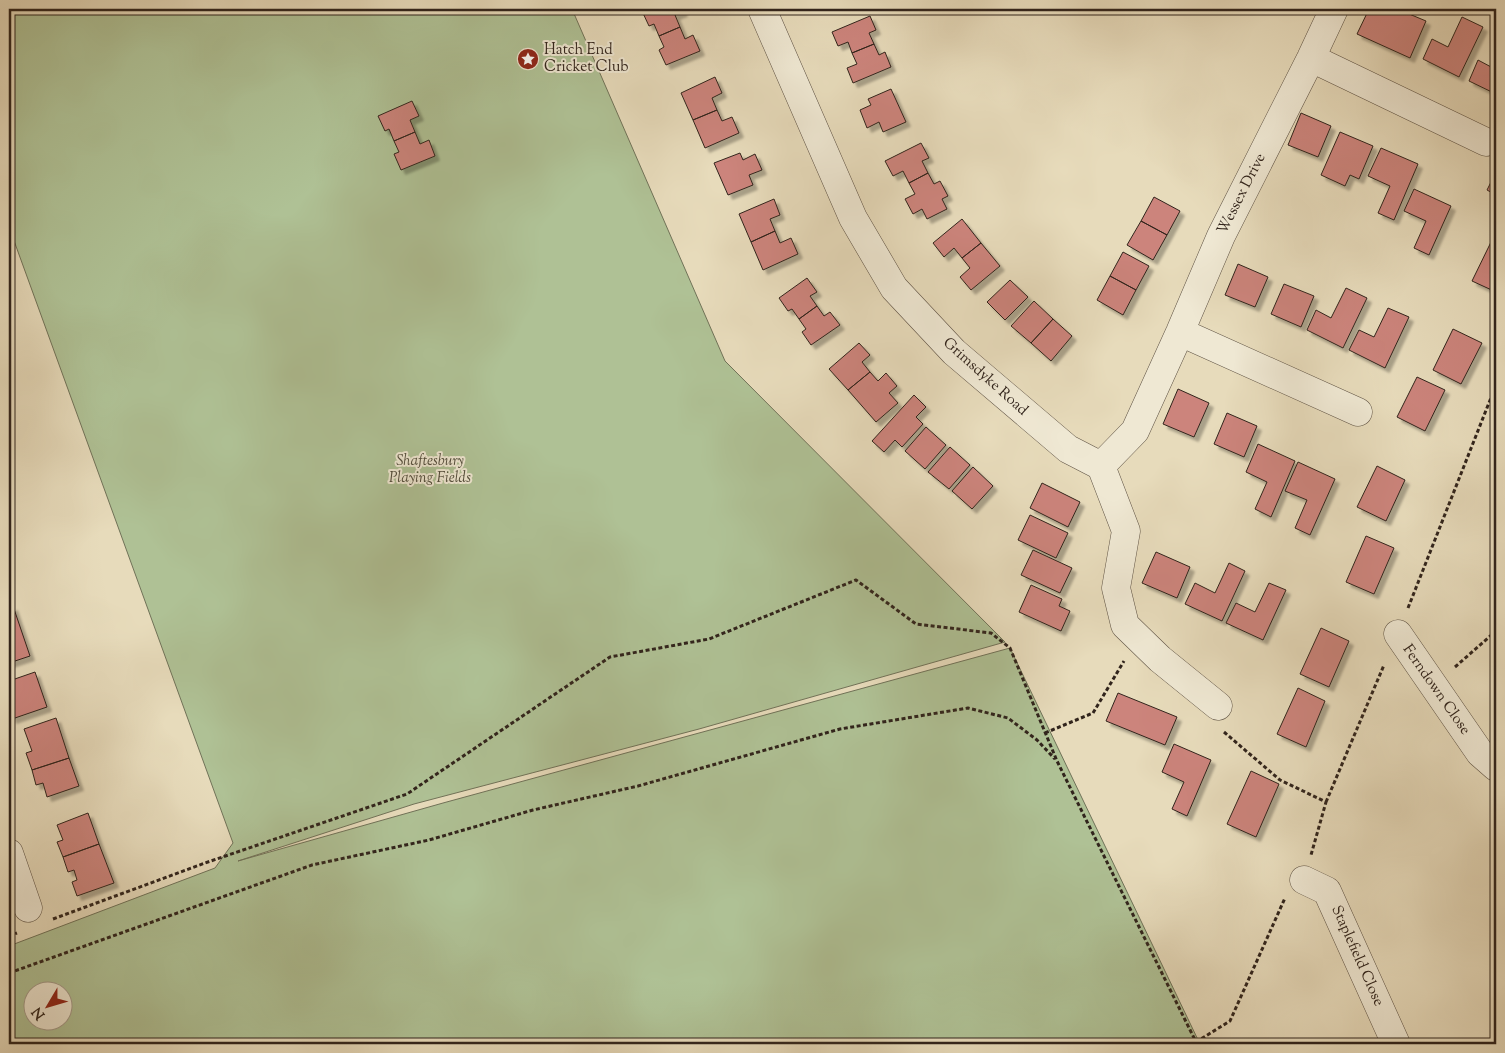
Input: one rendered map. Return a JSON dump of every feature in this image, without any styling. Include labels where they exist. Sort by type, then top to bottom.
[{"type":"street","name":"Grimsdyke Road","points":[[762,9],[853,218],[894,288],[954,352],[1068,449],[1101,466]]},
{"type":"street","name":"Wessex Drive","points":[[1101,466],[1135,431],[1221,236],[1334,9]]},
{"type":"street","points":[[1311,58],[1486,142]]},
{"type":"street","points":[[1180,332],[1358,412]]},
{"type":"street","points":[[1101,466],[1126,531],[1116,588],[1125,625],[1160,659],[1218,706]]},
{"type":"street","name":"Ferndown Close","points":[[1398,634],[1480,753],[1496,767]]},
{"type":"street","points":[[9,853],[28,908]]},
{"type":"street","name":"Staplefield Close","points":[[1304,880],[1327,891],[1396,1044]]},
{"type":"path","points":[[53,919],[205,863],[407,794],[610,657],[709,640],[856,580],[916,624],[991,634],[1010,648],[1057,761],[1196,1043],[1230,1021],[1287,894],[1304,880],[1326,802],[1398,634],[1496,384]]},
{"type":"path","points":[[1434,686],[1496,631]]},
{"type":"path","points":[[1045,733],[1093,712],[1128,655]]},
{"type":"path","points":[[1218,706],[1223,730],[1280,780],[1326,802]]},
{"type":"path","points":[[9,973],[312,865],[429,840],[533,810],[638,786],[840,729],[968,708],[1008,718],[1037,740],[1057,761]]},
{"type":"green space","name":"Shaftesbury Playing Fields","points":[[9,9],[572,9],[725,361],[1005,642],[699,729],[414,804],[238,861],[1010,648],[1200,1044],[9,1044],[9,946],[215,868],[233,843],[9,227]]},
{"type":"building","points":[[647,9],[682,9],[683,12],[675,15],[680,27],[659,36],[654,24],[649,26],[642,11]]},
{"type":"building","points":[[1369,9],[1403,9],[1402,11],[1426,21],[1410,58],[1357,34]]},
{"type":"building","points":[[870,16],[876,30],[869,33],[874,44],[852,53],[848,42],[838,46],[832,32]]},
{"type":"building","points":[[1462,17],[1483,27],[1459,77],[1423,59],[1432,39],[1448,47]]},
{"type":"building","points":[[680,27],[685,39],[693,35],[700,51],[666,65],[659,50],[664,47],[659,36]]},
{"type":"building","points":[[874,44],[879,55],[885,52],[891,67],[853,83],[847,68],[857,64],[852,53]]},
{"type":"building","points":[[1478,60],[1493,68],[1496,62],[1496,94],[1469,81]]},
{"type":"building","points":[[715,77],[722,93],[712,98],[717,110],[693,120],[681,93]]},
{"type":"building","points":[[891,89],[906,122],[883,132],[879,122],[867,128],[860,110],[871,105],[868,99]]},
{"type":"building","points":[[412,101],[419,116],[410,120],[415,132],[394,141],[389,129],[385,131],[378,116]]},
{"type":"building","points":[[717,110],[722,121],[732,117],[739,133],[705,148],[693,120]]},
{"type":"building","points":[[1301,113],[1331,126],[1318,157],[1288,145]]},
{"type":"building","points":[[415,132],[420,144],[429,140],[435,156],[401,170],[394,154],[399,152],[394,141]]},
{"type":"building","points":[[1340,132],[1373,146],[1359,179],[1350,175],[1345,186],[1321,175]]},
{"type":"building","points":[[921,143],[929,158],[922,161],[928,173],[909,183],[903,171],[893,176],[885,161]]},
{"type":"building","points":[[1381,148],[1418,164],[1394,220],[1378,213],[1390,186],[1368,176]]},
{"type":"building","points":[[740,153],[743,160],[755,154],[762,170],[749,175],[753,185],[728,195],[714,163]]},
{"type":"building","points":[[1496,172],[1496,195],[1487,190]]},
{"type":"building","points":[[928,173],[934,184],[940,181],[948,196],[942,199],[947,209],[927,219],[922,209],[913,214],[905,199],[915,194],[909,183]]},
{"type":"building","points":[[1414,189],[1451,206],[1429,255],[1414,248],[1426,221],[1404,211]]},
{"type":"building","points":[[1154,197],[1180,211],[1167,235],[1141,221]]},
{"type":"building","points":[[774,199],[780,215],[770,219],[775,231],[751,242],[739,214]]},
{"type":"building","points":[[962,219],[981,243],[962,258],[954,248],[944,257],[933,243]]},
{"type":"building","points":[[1141,221],[1167,235],[1153,260],[1127,245]]},
{"type":"building","points":[[775,231],[780,243],[791,238],[798,254],[763,270],[751,242]]},
{"type":"building","points":[[1492,240],[1496,242],[1496,292],[1472,281]]},
{"type":"building","points":[[981,243],[1000,266],[971,290],[960,277],[970,268],[962,258]]},
{"type":"building","points":[[1123,252],[1149,266],[1136,290],[1110,276]]},
{"type":"building","points":[[1238,264],[1268,277],[1255,307],[1225,295]]},
{"type":"building","points":[[1110,276],[1136,290],[1123,315],[1097,300]]},
{"type":"building","points":[[807,278],[817,292],[810,296],[817,306],[799,319],[792,309],[788,311],[779,298]]},
{"type":"building","points":[[1010,280],[1028,297],[1005,320],[987,302]]},
{"type":"building","points":[[1284,284],[1314,296],[1301,327],[1271,314]]},
{"type":"building","points":[[1346,288],[1367,298],[1343,348],[1307,330],[1316,310],[1331,318]]},
{"type":"building","points":[[1034,301],[1053,319],[1031,343],[1011,326]]},
{"type":"building","points":[[817,306],[824,316],[830,312],[840,325],[811,345],[802,332],[806,329],[799,319]]},
{"type":"building","points":[[1388,308],[1409,317],[1385,368],[1349,350],[1359,330],[1374,337]]},
{"type":"building","points":[[1053,319],[1072,336],[1051,361],[1031,343]]},
{"type":"building","points":[[1453,329],[1482,343],[1461,384],[1433,370]]},
{"type":"building","points":[[859,343],[870,355],[862,362],[870,372],[848,390],[829,369]]},
{"type":"building","points":[[870,372],[878,381],[886,373],[897,386],[889,393],[898,403],[876,422],[848,390]]},
{"type":"building","points":[[1417,377],[1445,390],[1425,431],[1397,417]]},
{"type":"building","points":[[1178,389],[1209,403],[1194,437],[1163,424]]},
{"type":"building","points":[[914,395],[926,407],[916,417],[923,424],[902,447],[895,440],[884,452],[872,441]]},
{"type":"building","points":[[1227,413],[1257,426],[1244,457],[1214,444]]},
{"type":"building","points":[[926,427],[946,445],[925,469],[905,451]]},
{"type":"building","points":[[1258,444],[1295,461],[1271,517],[1255,509],[1267,482],[1246,472]]},
{"type":"building","points":[[950,447],[970,465],[949,489],[928,472]]},
{"type":"building","points":[[1298,462],[1335,479],[1310,535],[1295,528],[1307,500],[1285,491]]},
{"type":"building","points":[[1377,466],[1405,480],[1386,521],[1357,507]]},
{"type":"building","points":[[973,467],[993,486],[972,509],[952,491]]},
{"type":"building","points":[[1042,483],[1080,502],[1068,527],[1030,508]]},
{"type":"building","points":[[1030,515],[1068,533],[1056,558],[1018,540]]},
{"type":"building","points":[[1366,536],[1394,548],[1374,594],[1346,582]]},
{"type":"building","points":[[1033,550],[1072,568],[1060,593],[1021,575]]},
{"type":"building","points":[[1156,552],[1190,567],[1177,598],[1142,583]]},
{"type":"building","points":[[1229,563],[1245,571],[1222,621],[1185,604],[1195,583],[1215,593]]},
{"type":"building","points":[[1269,583],[1286,590],[1263,640],[1226,623],[1236,603],[1255,612]]},
{"type":"building","points":[[1031,585],[1062,599],[1059,606],[1070,611],[1061,631],[1019,612]]},
{"type":"building","points":[[13,606],[30,656],[9,663],[9,608]]},
{"type":"building","points":[[1321,628],[1349,641],[1329,687],[1300,674]]},
{"type":"building","points":[[35,672],[47,707],[12,719],[9,709],[9,681]]},
{"type":"building","points":[[1298,688],[1325,701],[1306,747],[1277,734]]},
{"type":"building","points":[[1118,693],[1177,717],[1165,745],[1106,721]]},
{"type":"building","points":[[56,718],[69,758],[32,770],[26,753],[32,751],[24,729]]},
{"type":"building","points":[[1174,744],[1211,760],[1187,816],[1172,809],[1184,782],[1162,772]]},
{"type":"building","points":[[69,758],[79,786],[47,797],[43,783],[36,785],[32,770]]},
{"type":"building","points":[[1251,771],[1279,784],[1256,837],[1227,824]]},
{"type":"building","points":[[88,813],[99,844],[63,857],[57,842],[63,840],[57,825]]},
{"type":"building","points":[[99,844],[114,883],[77,896],[72,882],[77,880],[74,870],[68,872],[63,857]]},
{"type":"place","name":"Hatch End Cricket Club","points":[[528,59]]}]
